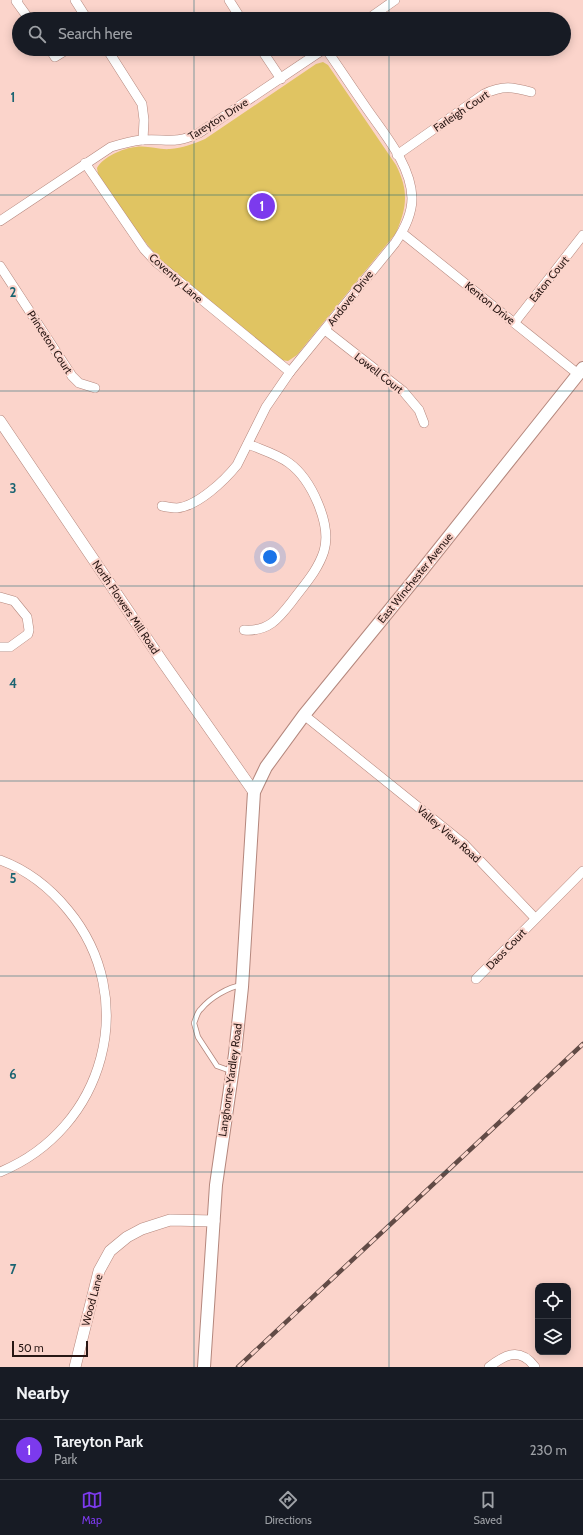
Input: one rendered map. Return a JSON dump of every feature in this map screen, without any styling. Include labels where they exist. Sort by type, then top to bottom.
[{"type":"main road","name":"East Winchester Avenue","points":[[254,792],[266,766],[304,715],[423,569],[580,371]]},
{"type":"main road","name":"Langhorne-Yardley Road","points":[[204,1367],[216,1185],[233,1072],[242,985],[254,792]]},
{"type":"street","points":[[18,0],[16,1],[24,12]]},
{"type":"street","points":[[75,0],[83,12]]},
{"type":"street","points":[[229,0],[237,12]]},
{"type":"street","points":[[378,12],[395,0]]},
{"type":"street","points":[[111,56],[142,104],[144,120],[143,140]]},
{"type":"street","points":[[266,56],[281,79]]},
{"type":"street","name":"Tareyton Drive","points":[[0,221],[111,147],[125,142],[143,140],[170,142],[187,139],[315,56]]},
{"type":"street","name":"Andover Drive","points":[[162,506],[178,508],[192,504],[200,499],[231,472],[248,444],[266,407],[290,372],[402,233],[409,218],[412,197],[410,181],[397,155],[330,56]]},
{"type":"street","name":"Farleigh Court","points":[[397,155],[484,94],[496,88],[517,88],[531,92]]},
{"type":"street","name":"Coventry Lane","points":[[85,163],[144,249],[157,263],[290,372]]},
{"type":"street","name":"Kenton Drive","points":[[402,233],[580,371]]},
{"type":"street","name":"Eaton Court","points":[[515,322],[583,235]]},
{"type":"street","name":"Princeton Court","points":[[0,266],[72,376],[79,383],[95,388]]},
{"type":"street","name":"Lowell Court","points":[[325,330],[403,391],[419,410],[424,423]]},
{"type":"street","name":"North Flowers Mill Road","points":[[0,421],[166,668],[254,792]]},
{"type":"street","points":[[244,630],[259,630],[275,620],[318,566],[325,545],[325,534],[321,511],[315,498],[298,472],[281,458],[248,444]]},
{"type":"street","points":[[0,596],[14,601],[27,617],[29,630],[28,634],[10,647],[0,647]]},
{"type":"street","name":"Valley View Road","points":[[304,715],[464,844],[536,918]]},
{"type":"street","points":[[0,860],[26,873],[47,888],[72,915],[93,950],[105,989],[106,1011],[99,1063],[92,1085],[76,1114],[59,1134],[43,1148],[26,1160],[0,1172]]},
{"type":"street","points":[[536,918],[583,871]]},
{"type":"street","name":"Daos Court","points":[[476,979],[536,918]]},
{"type":"street","name":"Wood Lane","points":[[75,1367],[99,1271],[110,1251],[127,1237],[142,1229],[170,1220],[214,1221]]},
{"type":"street","points":[[489,1367],[501,1358],[513,1354],[527,1358],[535,1367]]},
{"type":"lane","points":[[233,1072],[217,1066],[198,1037],[194,1023],[200,1009],[234,986],[242,985]]},
{"type":"shaded area","points":[[323,62],[328,65],[396,165],[403,183],[405,199],[400,224],[396,233],[297,355],[288,361],[282,360],[162,262],[141,237],[98,174],[97,168],[104,160],[125,149],[149,147],[166,149],[188,146],[197,143],[316,64]]},
{"type":"railway","points":[[238,1367],[583,1044]]},
{"type":"place","name":"Tareyton Park","points":[[262,206]]}]
